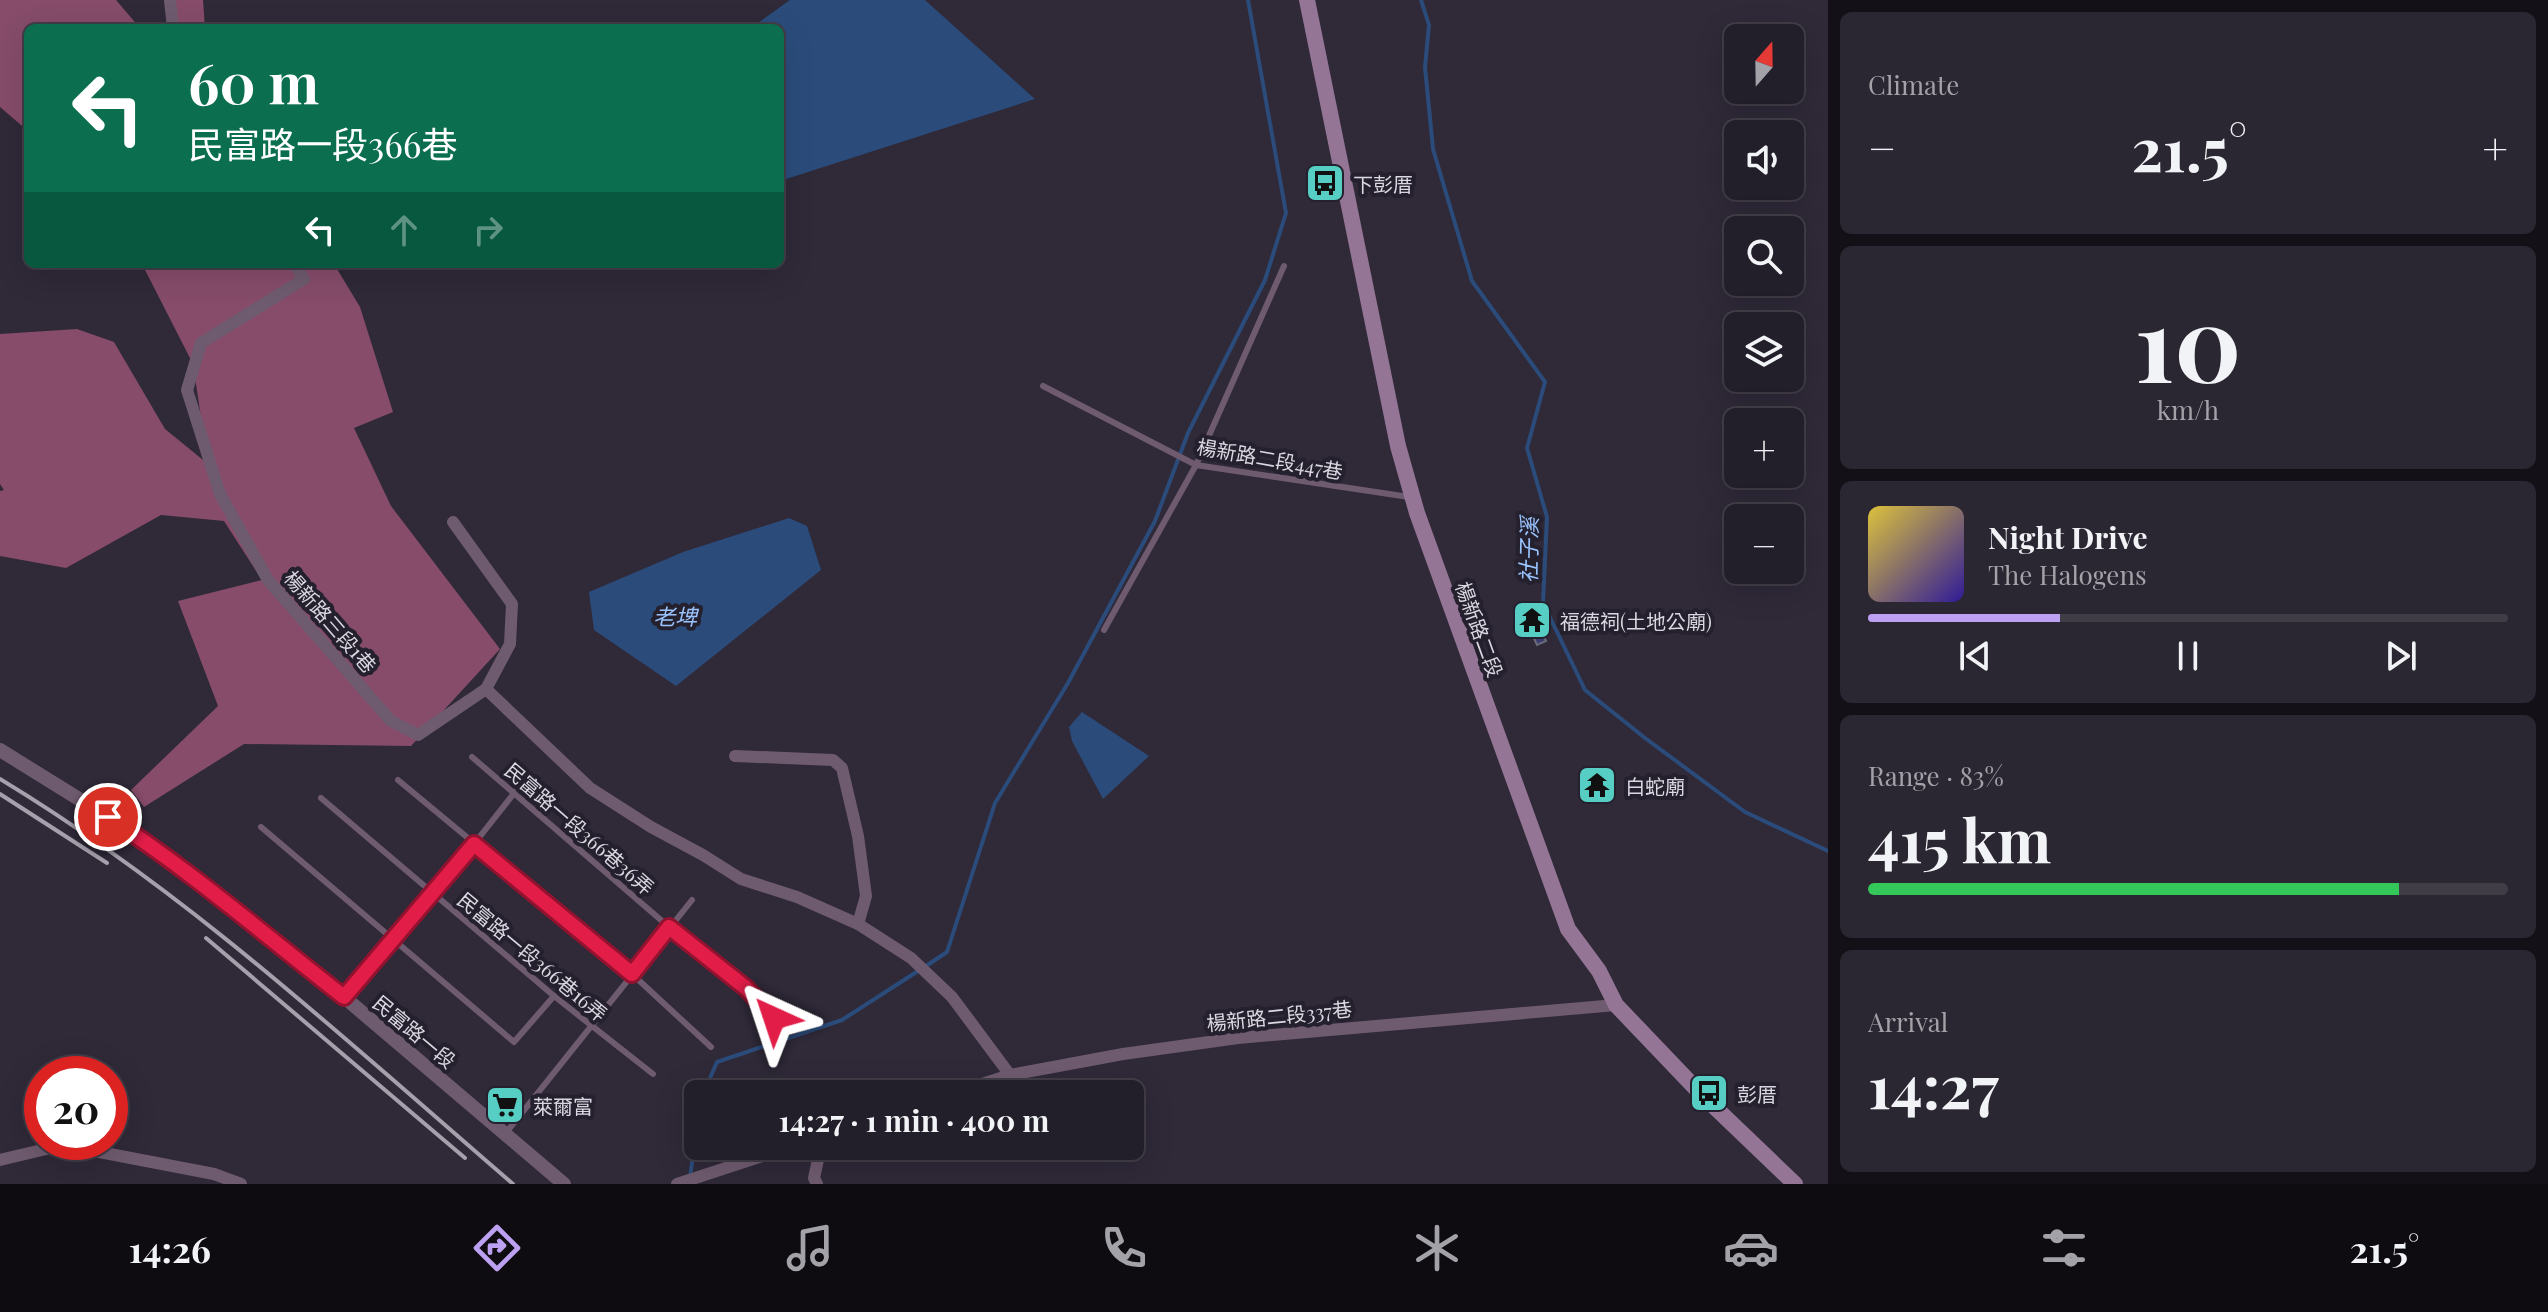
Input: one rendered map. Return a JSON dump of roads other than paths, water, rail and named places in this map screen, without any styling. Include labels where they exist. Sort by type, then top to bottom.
[{"type":"main road","name":"楊新路二段","points":[[1307,0],[1398,446],[1412,497],[1568,929],[1599,971],[1616,1005],[1701,1094],[1795,1184]]},
{"type":"street","points":[[170,0],[173,24]]},
{"type":"street","name":"楊新路三段1巷","points":[[297,268],[304,279],[201,343],[187,390],[220,494],[268,580],[391,721],[418,735],[486,689]]},
{"type":"street","points":[[453,522],[512,604],[510,644],[486,689],[590,788],[651,827],[741,879],[797,897],[858,924],[911,958],[952,997],[1010,1075]]},
{"type":"street","name":"民富路一段","points":[[0,750],[159,850],[344,997],[563,1184]]},
{"type":"street","points":[[735,756],[833,760],[842,768],[858,836],[866,896],[858,924]]},
{"type":"street","name":"楊新路二段337巷","points":[[994,1080],[1123,1054],[1238,1038],[1616,1005]]},
{"type":"street","points":[[0,1160],[63,1145],[214,1174],[241,1184]]},
{"type":"street","points":[[680,1183],[751,1160]]},
{"type":"street","points":[[817,1184],[814,1178],[818,1160]]},
{"type":"street","points":[[203,1184],[214,1174]]},
{"type":"lane","points":[[1104,630],[1196,465],[1284,266]]},
{"type":"lane","name":"楊新路二段447巷","points":[[1043,386],[1196,465],[1412,497]]},
{"type":"lane","name":"民富路一段366巷36弄","points":[[472,757],[669,927],[746,988],[774,1018]]},
{"type":"lane","points":[[398,780],[632,974],[711,1047]]},
{"type":"lane","points":[[344,997],[515,792]]},
{"type":"lane","name":"民富路一段366巷16弄","points":[[321,798],[554,996],[653,1074]]},
{"type":"lane","points":[[261,827],[514,1042],[554,996]]},
{"type":"lane","points":[[505,1134],[692,900]]},
{"type":"water","points":[[790,0],[925,0],[1035,99],[784,180],[784,24],[757,24]]},
{"type":"water","name":"老埤","points":[[789,518],[807,526],[821,570],[676,686],[594,630],[589,592],[683,552]]},
{"type":"water","points":[[1082,712],[1149,756],[1103,799],[1072,741],[1069,727]]},
{"type":"waterway","points":[[926,966],[947,952],[995,803],[1068,683],[1155,521],[1188,433],[1265,280],[1286,213],[1248,0]]},
{"type":"waterway","name":"社子溪","points":[[1421,0],[1429,25],[1425,67],[1433,149],[1472,281],[1545,382],[1527,448],[1547,517],[1543,603],[1585,690],[1745,812],[1828,851]]},
{"type":"waterway","points":[[709,1080],[717,1062],[842,1020],[918,971]]},
{"type":"waterway","points":[[690,1178],[692,1160]]},
{"type":"railway","points":[[0,779],[69,823],[201,919],[513,1184]]},
{"type":"railway","points":[[0,794],[107,863]]},
{"type":"railway","points":[[206,938],[465,1158]]},
{"type":"place","name":"下彭厝","points":[[1325,183]]},
{"type":"place","name":"福德祠(土地公廟)","points":[[1532,620]]},
{"type":"place","name":"白蛇廟","points":[[1597,785]]},
{"type":"place","name":"彭厝","points":[[1709,1093]]},
{"type":"place","name":"萊爾富","points":[[505,1105]]}]
